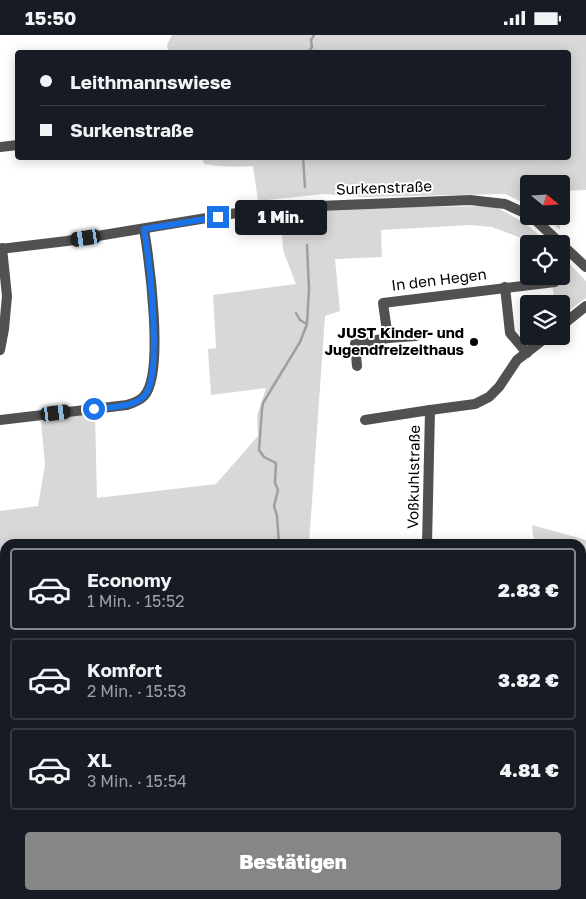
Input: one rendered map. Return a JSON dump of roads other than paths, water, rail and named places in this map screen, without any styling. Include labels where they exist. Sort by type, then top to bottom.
[{"type":"street","points":[[0,147],[15,145]]},
{"type":"street","name":"Surkenstraße","points":[[1,249],[67,241],[238,213],[293,207],[470,199],[505,204],[520,211]]},
{"type":"street","name":"Surkenstraße","points":[[540,225],[586,267]]},
{"type":"street","points":[[0,420],[127,405],[137,402],[144,397],[152,377],[154,334],[151,286],[144,229]]},
{"type":"street","points":[[0,350],[7,295],[1,249]]},
{"type":"street","name":"In den Hegen","points":[[388,338],[383,303],[522,285]]},
{"type":"street","name":"In den Hegen","points":[[505,287],[510,333],[527,353]]},
{"type":"street","points":[[570,319],[586,307]]},
{"type":"street","points":[[357,365],[355,344],[388,338],[416,336]]},
{"type":"street","name":"Voßkuhlstraße","points":[[365,420],[475,404],[489,397],[499,387],[517,360],[537,345]]},
{"type":"street","name":"Voßkuhlstraße","points":[[427,539],[430,411]]},
{"type":"waterway","points":[[310,50],[312,47],[311,40],[314,35]]},
{"type":"waterway","points":[[303,160],[305,187]]},
{"type":"waterway","points":[[279,539],[277,516],[274,506],[278,490],[275,483],[276,463],[264,457],[259,450],[262,409],[263,403],[300,342],[307,324],[309,289],[307,245]]},
{"type":"waterway","points":[[296,313],[300,320],[307,324]]},
{"type":"place","name":"JUST Kinder- und Jugendfreizeithaus","points":[[474,342]]}]
